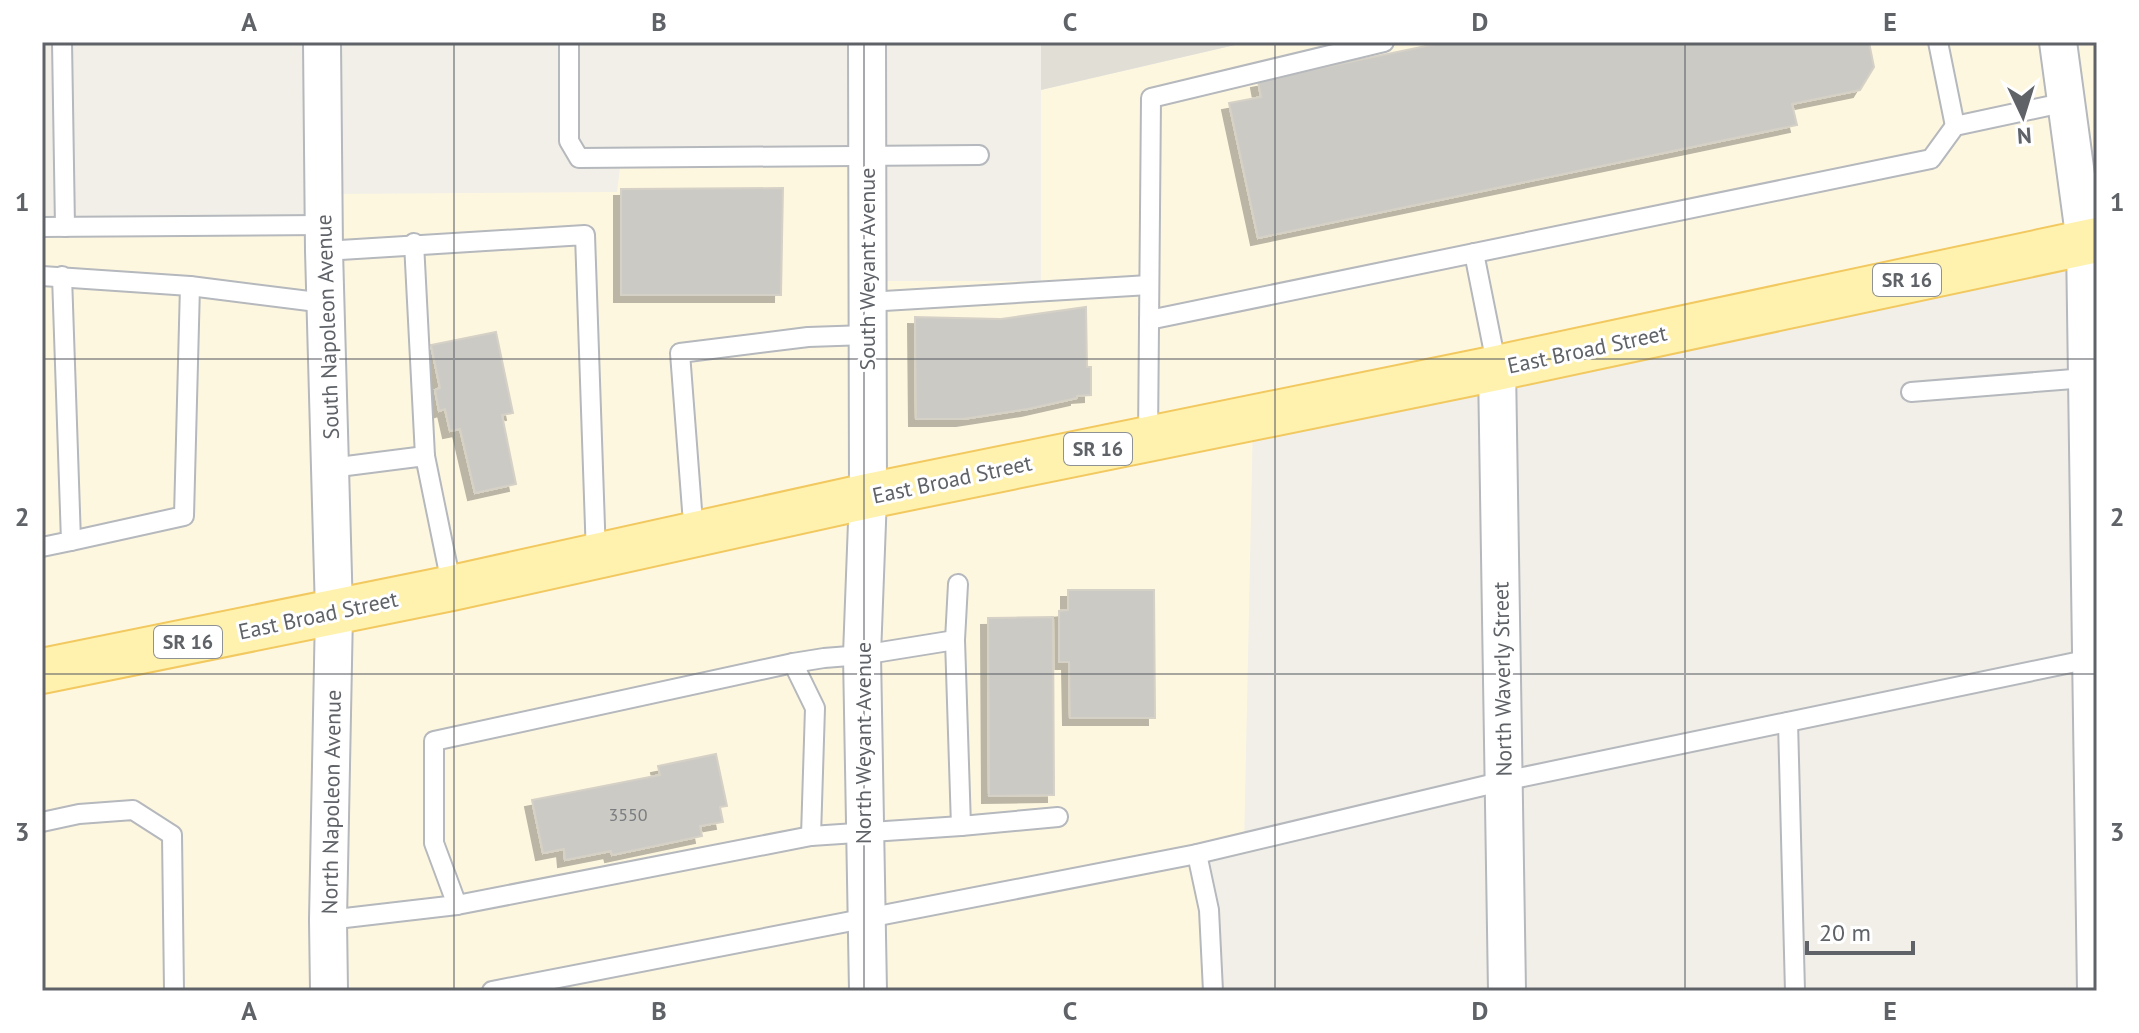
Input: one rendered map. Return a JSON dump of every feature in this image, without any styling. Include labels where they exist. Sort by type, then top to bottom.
[{"type":"main road","name":"East Broad Street","points":[[42,671],[452,588],[868,496],[1497,368],[2091,241]]},
{"type":"street","name":"South Napoleon Avenue","points":[[322,42],[323,238],[334,612]]},
{"type":"street","name":"South Weyant Avenue","points":[[867,42],[868,496]]},
{"type":"street","points":[[2058,42],[2091,241],[2086,378],[2094,659],[2096,991]]},
{"type":"street","name":"North Waverly Street","points":[[1497,368],[1507,991]]},
{"type":"street","name":"North Weyant Avenue","points":[[868,496],[862,655],[868,991]]},
{"type":"street","name":"North Napoleon Avenue","points":[[329,991],[334,612]]},
{"type":"lane","points":[[62,42],[65,227]]},
{"type":"lane","points":[[569,42],[569,141],[579,158],[979,155]]},
{"type":"lane","points":[[1148,439],[1151,98],[1384,42]]},
{"type":"lane","points":[[1938,42],[1955,126]]},
{"type":"lane","points":[[1149,320],[1931,159],[1955,126],[2067,102]]},
{"type":"lane","points":[[42,227],[414,243],[585,235],[596,556]]},
{"type":"lane","points":[[414,243],[425,456],[452,588]]},
{"type":"lane","points":[[1474,253],[1497,368]]},
{"type":"lane","points":[[42,276],[190,286],[325,303]]},
{"type":"lane","points":[[62,276],[71,541]]},
{"type":"lane","points":[[694,536],[680,353],[808,337],[867,318],[1149,285]]},
{"type":"lane","points":[[42,547],[184,516],[190,286]]},
{"type":"lane","points":[[1911,392],[2086,378]]},
{"type":"lane","points":[[331,468],[425,456]]},
{"type":"lane","points":[[958,584],[955,640],[961,826]]},
{"type":"lane","points":[[457,905],[434,843],[434,741],[793,663],[955,640]]},
{"type":"lane","points":[[492,991],[1197,854],[1504,781],[2094,659]]},
{"type":"lane","points":[[793,663],[815,708],[811,836]]},
{"type":"lane","points":[[1788,722],[1795,991]]},
{"type":"lane","points":[[42,822],[79,814],[133,810],[172,835],[174,991]]},
{"type":"lane","points":[[328,920],[457,905],[811,836],[1058,817]]},
{"type":"lane","points":[[1197,854],[1209,910],[1213,991]]},
{"type":"shaded area","points":[[1041,42],[1248,42],[1041,90]]},
{"type":"shaded area","points":[[1248,42],[2097,42],[2097,238],[1253,419],[1244,846],[1199,859],[1202,991],[42,991],[42,236],[330,230],[330,194],[617,192],[621,160],[867,164],[871,281],[1041,281],[1041,90]]},
{"type":"building","points":[[1445,42],[1869,42],[1874,67],[1860,90],[1792,104],[1797,125],[1258,238],[1229,103],[1261,97],[1258,81]]},
{"type":"building","points":[[783,188],[781,295],[621,295],[621,189]]},
{"type":"building","points":[[1086,307],[1087,367],[1091,367],[1091,395],[963,419],[916,419],[915,317],[1001,319]]},
{"type":"building","points":[[496,332],[513,413],[502,415],[516,484],[475,493],[460,429],[450,431],[445,409],[439,411],[435,390],[440,388],[431,345]]},
{"type":"building","points":[[1068,590],[1154,590],[1155,718],[1070,718],[1069,662],[1059,662],[1059,611],[1068,610]]},
{"type":"building","points":[[1053,617],[1054,795],[989,796],[988,618]]},
{"type":"building","points":[[716,754],[727,806],[720,807],[723,822],[700,826],[702,836],[612,855],[611,851],[565,860],[564,849],[543,853],[532,800],[660,775],[658,766]]}]
